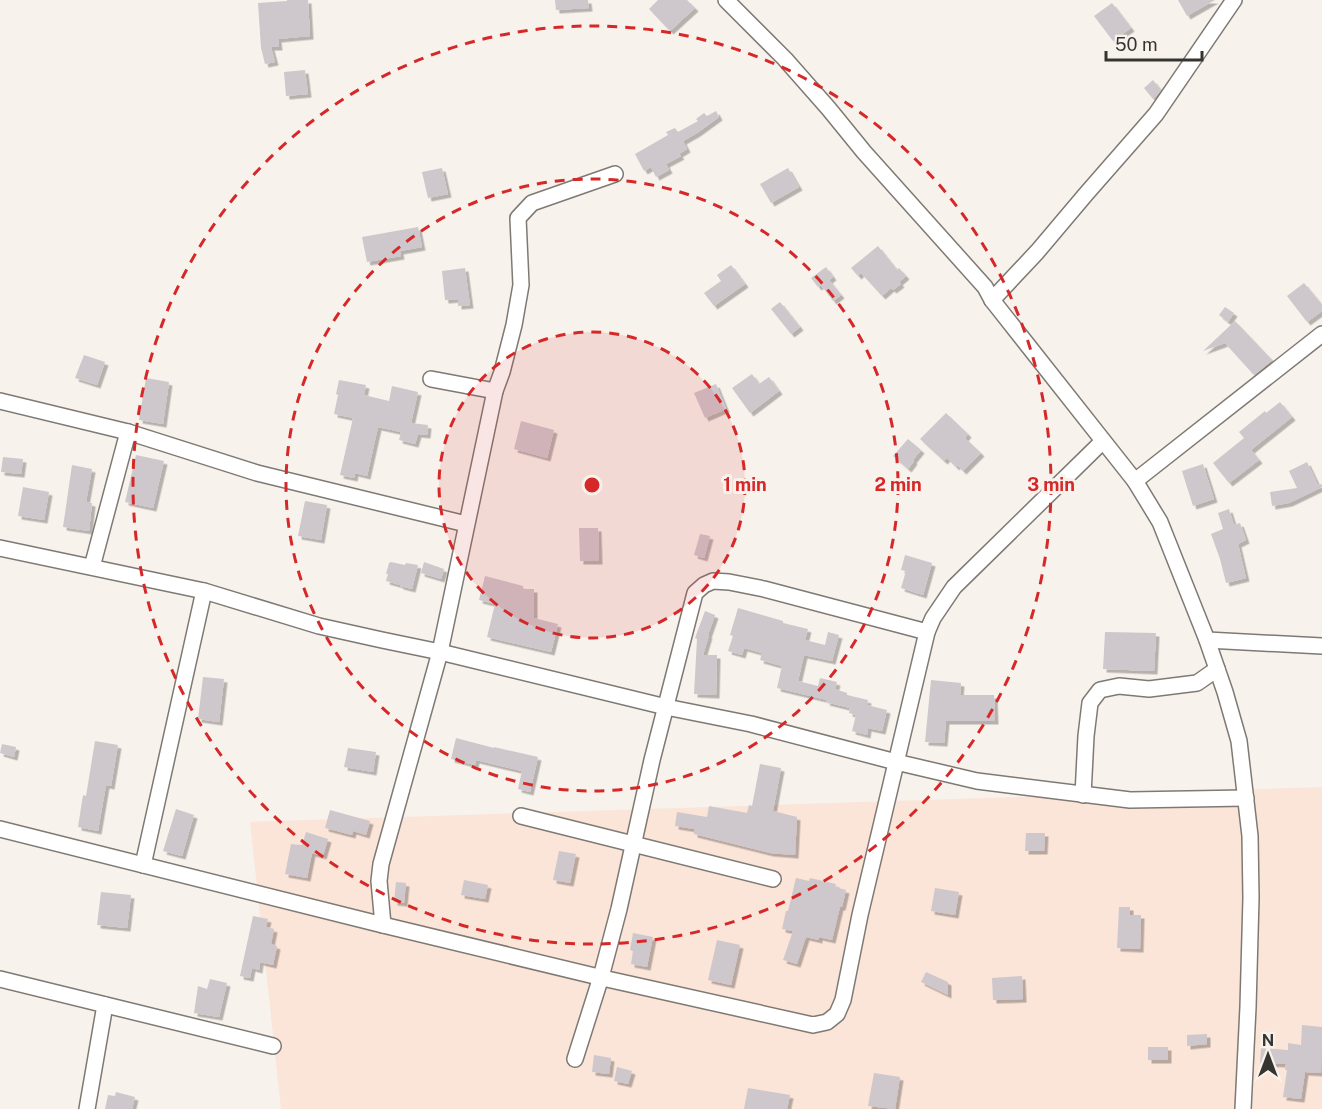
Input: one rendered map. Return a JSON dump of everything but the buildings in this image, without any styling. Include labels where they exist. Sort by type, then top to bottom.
[{"type":"street","points":[[726,0],[785,59],[864,152],[985,287],[992,300],[1135,481],[1160,522],[1207,640],[1239,741],[1250,836],[1251,898],[1243,1109]]},
{"type":"street","points":[[992,300],[1037,252],[1156,114],[1234,0]]},
{"type":"street","points":[[383,926],[379,881],[381,864],[440,652],[495,391],[514,325],[521,285],[518,218],[532,203],[615,174]]},
{"type":"street","points":[[1135,481],[1322,334]]},
{"type":"street","points":[[431,379],[495,391]]},
{"type":"street","points":[[0,401],[128,432],[257,474],[466,524]]},
{"type":"street","points":[[92,567],[128,432]]},
{"type":"street","points":[[0,829],[383,926],[601,977],[813,1025],[827,1022],[837,1014],[843,1000],[860,915],[896,762],[927,632],[933,618],[954,587],[1103,441]]},
{"type":"street","points":[[0,548],[204,591],[319,626],[440,652],[666,707],[751,724],[896,762],[977,780],[1130,800],[1246,798]]},
{"type":"street","points":[[575,1059],[601,977],[652,760],[695,593],[713,581],[729,582],[927,632]]},
{"type":"street","points":[[143,865],[204,591]]},
{"type":"street","points":[[1207,640],[1322,646]]},
{"type":"street","points":[[1083,795],[1090,703],[1100,690],[1119,686],[1149,689],[1197,683],[1217,669]]},
{"type":"street","points":[[521,816],[773,879]]},
{"type":"street","points":[[0,979],[273,1046]]},
{"type":"street","points":[[87,1109],[105,1005]]},
{"type":"shaded area","points":[[1322,787],[1322,1109],[281,1109],[250,822]]}]
